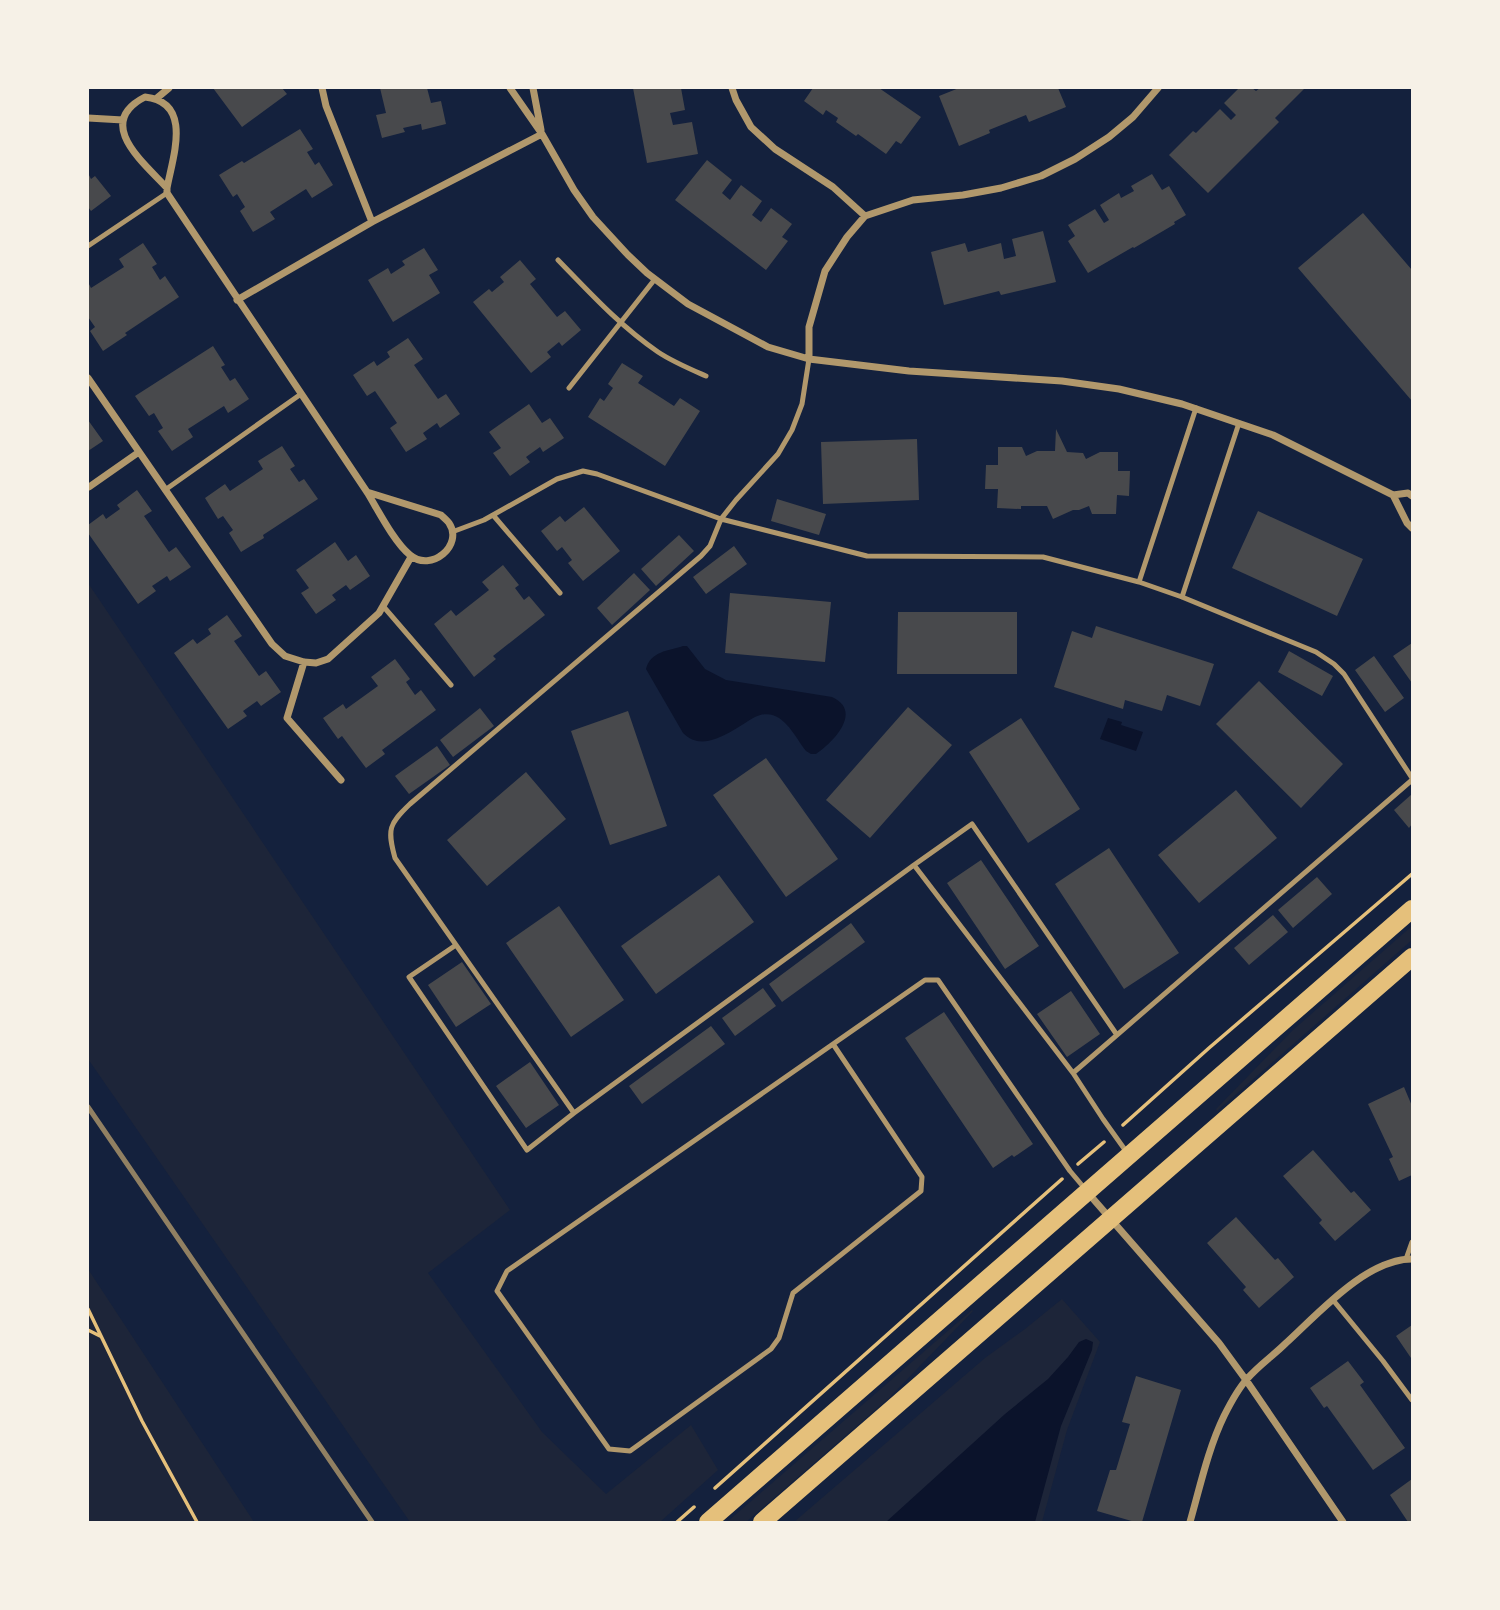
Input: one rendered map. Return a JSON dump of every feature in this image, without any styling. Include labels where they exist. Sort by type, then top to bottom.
[{"type":"main road","points":[[708,1522],[1412,909]]},
{"type":"main road","points":[[762,1522],[1412,957]]},
{"type":"street","points":[[157,98],[169,88]]},
{"type":"street","points":[[322,88],[326,106],[372,222]]},
{"type":"street","points":[[510,88],[574,190],[628,255],[688,304],[768,347],[809,359],[909,371],[1119,388],[1196,408],[1273,435],[1393,495],[1412,496]]},
{"type":"street","points":[[533,88],[541,135]]},
{"type":"street","points":[[732,88],[751,128],[775,149],[833,187],[864,216]]},
{"type":"street","points":[[809,359],[809,327],[825,271],[864,216],[913,200],[976,192],[1041,176],[1108,138],[1133,117],[1158,88]]},
{"type":"street","points":[[167,191],[177,128],[167,104],[157,98],[145,97],[128,109],[123,120],[122,129],[134,153],[167,191],[395,537],[411,557],[422,561],[435,560],[444,554],[453,532],[449,522],[440,515],[367,492]]},
{"type":"street","points":[[88,118],[123,120]]},
{"type":"street","points":[[237,300],[372,222],[541,135]]},
{"type":"street","points":[[88,378],[272,644],[285,656],[316,663],[328,659],[379,613],[411,557]]},
{"type":"street","points":[[89,487],[139,452]]},
{"type":"street","points":[[1393,495],[1406,523],[1412,528]]},
{"type":"street","points":[[304,662],[287,718],[341,780]]},
{"type":"street","points":[[1088,1192],[1219,1343],[1343,1522]]},
{"type":"street","points":[[1190,1522],[1210,1451],[1225,1414],[1247,1380],[1333,1300],[1364,1276],[1379,1267],[1409,1259]]},
{"type":"lane","points":[[88,246],[167,191]]},
{"type":"lane","points":[[558,260],[620,323],[673,361],[706,376]]},
{"type":"lane","points":[[569,388],[655,279]]},
{"type":"lane","points":[[574,1113],[395,858],[390,831],[396,817],[710,546],[721,519],[778,454],[792,430],[802,404],[809,359]]},
{"type":"lane","points":[[165,490],[301,394]]},
{"type":"lane","points":[[1139,582],[1196,408]]},
{"type":"lane","points":[[1182,597],[1239,423]]},
{"type":"lane","points":[[453,532],[493,515],[557,479],[583,471],[721,519],[867,556],[1042,557],[1139,582],[1182,597],[1316,652],[1334,664],[1344,674],[1412,779],[1073,1073]]},
{"type":"lane","points":[[493,515],[560,593]]},
{"type":"lane","points":[[383,606],[451,685]]},
{"type":"lane","points":[[456,945],[409,977],[527,1150],[972,824],[1117,1035]]},
{"type":"lane","points":[[914,865],[1073,1073],[1129,1155]]},
{"type":"lane","points":[[833,1044],[922,1177],[921,1191],[793,1293],[779,1338],[771,1349],[630,1451],[610,1449],[497,1291],[507,1271],[833,1044],[925,980],[938,980],[1070,1171],[1088,1192]]},
{"type":"lane","points":[[1409,1259],[1412,1242]]},
{"type":"lane","points":[[1333,1300],[1412,1400]]},
{"type":"path","points":[[715,1488],[1209,1048],[1412,874]]},
{"type":"path","points":[[88,1309],[142,1421],[197,1522]]},
{"type":"path","points":[[88,1330],[102,1337]]},
{"type":"path","points":[[677,1522],[696,1505]]},
{"type":"shaded area","points":[[88,583],[510,1210],[428,1273],[542,1432],[606,1494],[691,1425],[718,1470],[660,1522],[410,1522],[88,1059]]},
{"type":"shaded area","points":[[687,646],[705,669],[726,680],[832,697],[841,703],[845,710],[842,726],[816,754],[806,751],[779,718],[764,714],[710,741],[691,739],[683,733],[646,669],[656,655]]},
{"type":"shaded area","points":[[1108,718],[1143,732],[1136,751],[1100,739]]},
{"type":"shaded area","points":[[1412,926],[1412,940],[1217,1111],[1293,1030]]},
{"type":"shaded area","points":[[88,1269],[254,1522],[88,1522]]},
{"type":"shaded area","points":[[1062,1299],[1100,1342],[1067,1430],[1042,1522],[794,1522],[985,1358]]},
{"type":"shaded area","points":[[972,1310],[889,1398],[746,1522],[727,1522]]},
{"type":"shaded area","points":[[1086,1339],[1093,1342],[1092,1350],[1061,1426],[1035,1522],[886,1522],[1005,1414],[1048,1379],[1079,1342]]},
{"type":"building","points":[[213,88],[282,88],[287,94],[242,127]]},
{"type":"building","points":[[380,88],[427,88],[431,103],[441,101],[446,124],[422,130],[421,124],[403,128],[405,132],[382,138],[376,115],[386,113]]},
{"type":"building","points":[[633,88],[681,88],[685,110],[670,113],[673,125],[692,122],[698,154],[647,163]]},
{"type":"building","points":[[813,88],[879,88],[921,117],[901,144],[896,141],[886,154],[836,122],[838,118],[826,110],[823,115],[804,101]]},
{"type":"building","points":[[959,88],[1058,88],[1066,107],[1029,122],[1026,115],[959,146],[939,96]]},
{"type":"building","points":[[1239,88],[1252,88],[1256,91],[1260,88],[1305,88],[1275,118],[1279,122],[1208,193],[1169,155],[1220,109],[1231,120],[1236,115],[1224,103]]},
{"type":"building","points":[[300,129],[313,149],[307,152],[315,165],[319,162],[333,185],[312,198],[306,189],[270,212],[275,219],[253,232],[240,211],[245,207],[237,194],[233,197],[219,175]]},
{"type":"building","points":[[707,160],[732,180],[722,193],[730,200],[741,185],[762,201],[752,215],[761,222],[771,208],[792,224],[782,237],[788,241],[766,270],[675,200]]},
{"type":"building","points":[[88,173],[91,179],[95,176],[111,196],[91,211],[88,207]]},
{"type":"building","points":[[1152,174],[1162,190],[1169,186],[1186,215],[1174,222],[1175,224],[1088,273],[1068,241],[1075,236],[1068,225],[1095,209],[1104,223],[1109,220],[1100,205],[1119,193],[1121,198],[1134,191],[1131,186]]},
{"type":"building","points":[[1363,213],[1412,270],[1412,401],[1298,268]]},
{"type":"building","points":[[1043,231],[1056,282],[1001,295],[999,291],[944,305],[931,252],[965,243],[968,252],[1001,243],[1004,259],[1016,256],[1012,239]]},
{"type":"building","points":[[143,243],[157,264],[152,267],[160,280],[165,276],[179,297],[103,351],[90,331],[95,327],[88,317],[88,282],[91,288],[124,267],[119,259]]},
{"type":"building","points":[[424,248],[438,270],[429,275],[440,293],[393,322],[368,280],[388,268],[391,274],[405,265],[402,261]]},
{"type":"building","points":[[520,260],[536,279],[530,284],[557,317],[565,311],[581,330],[562,346],[559,342],[547,352],[551,357],[531,373],[473,302],[489,289],[492,292],[504,282],[500,277]]},
{"type":"building","points":[[408,338],[423,359],[414,365],[438,399],[446,394],[460,414],[440,428],[437,423],[423,433],[427,439],[406,452],[390,428],[397,423],[375,391],[367,396],[353,375],[374,361],[377,366],[390,357],[387,352]]},
{"type":"building","points":[[213,346],[225,365],[221,367],[230,381],[235,378],[249,399],[228,413],[224,406],[188,429],[193,437],[172,451],[158,431],[163,428],[154,413],[149,416],[135,396]]},
{"type":"building","points":[[622,363],[643,376],[638,383],[674,406],[680,398],[700,411],[665,466],[588,417],[600,398],[604,401],[613,388],[608,384]]},
{"type":"building","points":[[529,404],[542,423],[550,418],[564,438],[543,452],[540,447],[526,457],[530,462],[510,476],[493,453],[501,448],[489,432]]},
{"type":"building","points":[[88,420],[103,441],[88,451]]},
{"type":"building","points":[[1056,429],[1067,452],[1083,453],[1086,459],[1100,452],[1118,452],[1118,471],[1130,471],[1129,496],[1117,495],[1116,514],[1092,514],[1089,506],[1053,519],[1047,506],[997,508],[998,489],[985,489],[986,465],[998,465],[998,447],[1022,447],[1026,456],[1037,451],[1055,451]]},
{"type":"building","points":[[917,439],[919,500],[823,504],[821,442]]},
{"type":"building","points":[[282,446],[295,466],[290,469],[299,482],[304,479],[318,499],[241,552],[229,533],[233,530],[223,516],[218,519],[205,498],[225,484],[230,491],[263,469],[258,461]]},
{"type":"building","points":[[137,490],[152,511],[144,516],[169,552],[176,547],[191,567],[170,581],[167,576],[152,586],[156,591],[138,604],[88,533],[88,525],[103,514],[106,519],[120,509],[117,505]]},
{"type":"building","points":[[777,499],[826,514],[819,535],[771,521]]},
{"type":"building","points":[[584,507],[620,551],[583,581],[568,563],[572,560],[562,547],[557,551],[541,531],[560,516],[565,522]]},
{"type":"building","points":[[1258,511],[1363,559],[1337,616],[1232,568]]},
{"type":"building","points":[[679,535],[694,551],[656,586],[641,569]]},
{"type":"building","points":[[335,542],[348,561],[356,555],[370,576],[350,590],[346,585],[332,595],[336,600],[316,614],[301,593],[309,588],[296,570]]},
{"type":"building","points":[[734,546],[747,564],[706,594],[693,577]]},
{"type":"building","points":[[503,565],[519,585],[515,588],[524,600],[529,596],[545,615],[493,656],[496,659],[474,677],[434,624],[451,610],[456,616],[489,590],[482,582]]},
{"type":"building","points":[[634,573],[650,590],[612,625],[597,608]]},
{"type":"building","points":[[730,593],[831,602],[825,662],[725,653]]},
{"type":"building","points":[[898,612],[1017,612],[1017,674],[897,674]]},
{"type":"building","points":[[227,615],[242,636],[234,641],[259,676],[266,671],[281,692],[261,706],[257,701],[243,711],[247,716],[228,729],[174,653],[193,639],[197,644],[211,634],[208,629]]},
{"type":"building","points":[[1096,626],[1214,664],[1200,706],[1167,695],[1162,711],[1125,700],[1123,709],[1054,687],[1072,631],[1092,638]]},
{"type":"building","points":[[1412,643],[1412,683],[1393,656]]},
{"type":"building","points":[[1289,651],[1333,676],[1322,696],[1278,672]]},
{"type":"building","points":[[1374,656],[1404,698],[1385,712],[1355,670]]},
{"type":"building","points":[[395,659],[410,679],[406,682],[415,695],[421,690],[436,710],[382,750],[385,754],[366,768],[342,736],[338,739],[323,718],[343,704],[346,709],[378,686],[371,677]]},
{"type":"building","points":[[1259,681],[1343,764],[1301,808],[1216,724]]},
{"type":"building","points":[[908,707],[952,745],[870,838],[826,800]]},
{"type":"building","points":[[480,708],[494,726],[453,757],[440,740]]},
{"type":"building","points":[[628,711],[667,826],[610,845],[571,731]]},
{"type":"building","points":[[1021,718],[1080,809],[1028,843],[969,752]]},
{"type":"building","points":[[437,746],[450,765],[409,794],[395,776]]},
{"type":"building","points":[[766,758],[838,859],[786,897],[713,795]]},
{"type":"building","points":[[526,772],[566,819],[487,886],[447,840]]},
{"type":"building","points":[[1236,790],[1277,838],[1199,903],[1158,855]]},
{"type":"building","points":[[1412,794],[1412,824],[1409,828],[1394,810]]},
{"type":"building","points":[[1109,848],[1179,953],[1124,989],[1055,884]]},
{"type":"building","points":[[981,860],[1039,946],[1005,969],[947,883]]},
{"type":"building","points":[[719,875],[754,922],[656,994],[621,946]]},
{"type":"building","points":[[1317,877],[1332,894],[1293,928],[1278,910]]},
{"type":"building","points":[[559,906],[624,1000],[571,1037],[506,943]]},
{"type":"building","points":[[1273,915],[1288,932],[1249,965],[1234,948]]},
{"type":"building","points":[[851,923],[865,942],[782,1002],[769,984]]},
{"type":"building","points":[[462,962],[491,1004],[456,1027],[428,985]]},
{"type":"building","points":[[763,988],[776,1006],[735,1036],[722,1018]]},
{"type":"building","points":[[1071,991],[1100,1034],[1067,1057],[1037,1014]]},
{"type":"building","points":[[944,1012],[1033,1144],[993,1168],[905,1038]]},
{"type":"building","points":[[711,1026],[725,1044],[642,1104],[629,1086]]},
{"type":"building","points":[[530,1062],[559,1105],[526,1128],[496,1086]]},
{"type":"building","points":[[1404,1087],[1412,1106],[1412,1175],[1399,1181],[1389,1159],[1393,1157],[1368,1104]]},
{"type":"building","points":[[1313,1150],[1351,1193],[1354,1191],[1371,1210],[1335,1241],[1319,1223],[1322,1220],[1283,1176]]},
{"type":"building","points":[[1236,1217],[1294,1277],[1259,1308],[1243,1290],[1246,1287],[1207,1243]]},
{"type":"building","points":[[1412,1325],[1412,1357],[1411,1358],[1396,1336]]},
{"type":"building","points":[[1348,1361],[1364,1382],[1360,1385],[1405,1448],[1373,1470],[1327,1406],[1324,1408],[1310,1388]]},
{"type":"building","points":[[1136,1376],[1181,1390],[1142,1522],[1097,1511],[1110,1470],[1116,1470],[1130,1424],[1122,1422]]},
{"type":"building","points":[[1412,1479],[1412,1522],[1408,1522],[1390,1495]]},
{"type":"railway","points":[[88,1107],[372,1522]]}]
